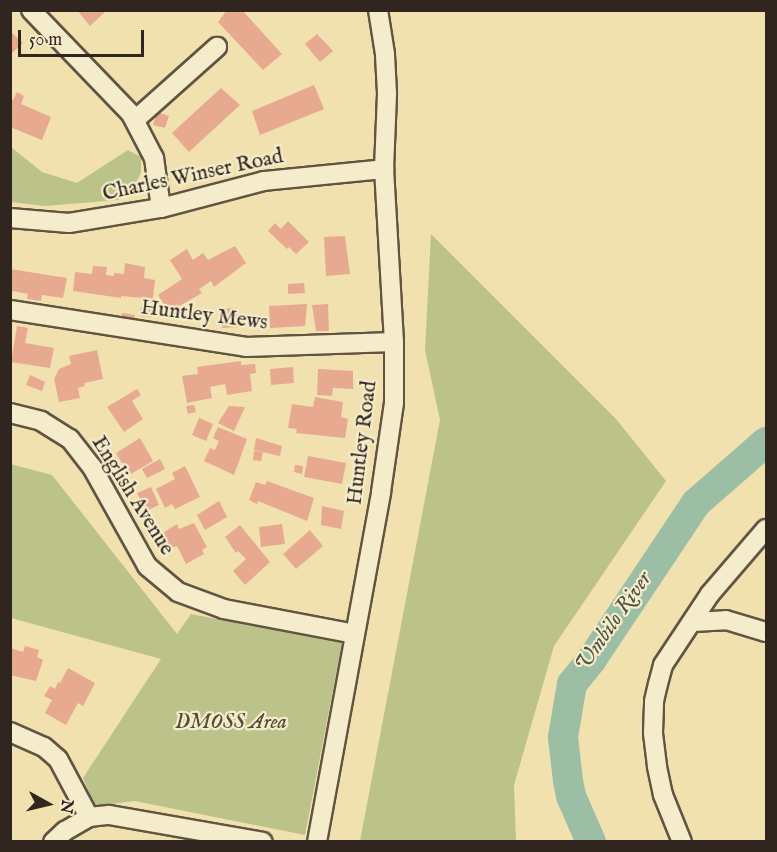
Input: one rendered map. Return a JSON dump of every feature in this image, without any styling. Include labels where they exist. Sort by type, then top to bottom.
[{"type":"street","points":[[31,10],[135,120],[154,158],[161,208]]},
{"type":"street","name":"Huntley Road","points":[[317,842],[390,441],[394,403],[394,342],[384,169],[386,54],[378,10]]},
{"type":"street","points":[[135,120],[217,47]]},
{"type":"street","name":"Charles Winser Road","points":[[10,218],[69,223],[161,208],[264,181],[384,169]]},
{"type":"street","name":"Huntley Mews","points":[[10,310],[246,347],[394,342]]},
{"type":"street","name":"English Avenue","points":[[10,413],[41,421],[70,440],[92,467],[147,566],[178,592],[224,609],[355,634]]},
{"type":"street","points":[[682,842],[663,795],[653,733],[654,701],[663,665],[710,594],[766,529]]},
{"type":"street","points":[[693,622],[726,620],[766,632]]},
{"type":"street","points":[[10,732],[44,747],[58,759],[89,817]]},
{"type":"street","points":[[53,842],[65,831],[89,817],[129,816],[263,842]]},
{"type":"green space","points":[[11,147],[42,172],[77,183],[128,150],[141,157],[141,173],[132,190],[118,200],[45,206],[11,202]]},
{"type":"green space","points":[[431,234],[616,419],[666,481],[554,646],[514,785],[516,841],[360,841],[440,420],[425,350]]},
{"type":"green space","name":"DMOSS Area","points":[[10,464],[52,475],[177,634],[191,614],[342,643],[305,835],[135,801],[95,806],[83,778],[161,659],[11,618]]},
{"type":"building","points":[[77,10],[107,10],[90,26]]},
{"type":"building","points":[[227,10],[242,10],[282,54],[263,70],[218,22]]},
{"type":"building","points":[[10,31],[23,43],[10,55]]},
{"type":"building","points":[[317,34],[333,51],[320,62],[305,44]]},
{"type":"building","points":[[314,85],[324,109],[260,135],[252,111]]},
{"type":"building","points":[[221,88],[240,105],[189,152],[172,133]]},
{"type":"building","points":[[17,92],[24,96],[21,104],[51,117],[42,140],[10,127],[10,99],[13,100]]},
{"type":"building","points":[[157,112],[169,116],[165,128],[153,125]]},
{"type":"building","points":[[288,221],[309,242],[296,254],[289,247],[287,249],[268,231],[275,223],[281,229]]},
{"type":"building","points":[[345,236],[350,274],[326,276],[324,237]]},
{"type":"building","points":[[235,246],[246,263],[214,287],[211,281],[199,289],[202,293],[169,312],[158,295],[182,279],[170,260],[187,249],[193,260],[203,253],[208,260]]},
{"type":"building","points":[[125,263],[145,267],[144,278],[155,280],[153,299],[121,296],[121,298],[73,291],[75,272],[92,274],[93,266],[107,267],[106,275],[114,276],[114,273],[124,274]]},
{"type":"building","points":[[10,269],[67,278],[63,298],[42,295],[41,301],[27,299],[28,294],[13,291],[10,296]]},
{"type":"building","points":[[304,283],[305,293],[288,294],[288,284]]},
{"type":"building","points":[[307,304],[305,326],[270,328],[269,306]]},
{"type":"building","points":[[328,304],[329,331],[316,331],[312,305]]},
{"type":"building","points":[[141,307],[153,308],[152,317],[140,316]]},
{"type":"building","points":[[237,308],[238,327],[222,328],[221,309]]},
{"type":"building","points":[[122,313],[135,315],[134,322],[121,321]]},
{"type":"building","points":[[17,326],[28,328],[25,343],[54,348],[50,368],[11,362]]},
{"type":"building","points":[[97,350],[103,379],[84,383],[85,386],[78,388],[80,398],[59,402],[54,379],[59,369],[71,364],[69,356]]},
{"type":"building","points":[[241,361],[241,365],[255,364],[256,373],[250,374],[252,391],[227,395],[225,384],[210,387],[212,398],[187,403],[182,376],[198,374],[197,367]]},
{"type":"building","points":[[293,367],[294,383],[271,385],[270,369]]},
{"type":"building","points":[[318,369],[353,371],[353,389],[333,388],[332,396],[317,395]]},
{"type":"building","points":[[30,375],[45,382],[42,391],[26,385]]},
{"type":"building","points":[[137,389],[141,395],[132,401],[143,419],[124,432],[107,407]]},
{"type":"building","points":[[315,397],[343,402],[341,417],[348,419],[345,438],[296,433],[297,429],[288,428],[292,404],[313,407]]},
{"type":"building","points":[[194,405],[196,412],[188,414],[186,406]]},
{"type":"building","points":[[229,406],[245,407],[234,431],[218,423]]},
{"type":"building","points":[[199,418],[213,424],[206,441],[192,435]]},
{"type":"building","points":[[218,427],[247,439],[234,475],[204,461],[210,448],[215,450],[219,441],[213,438]]},
{"type":"building","points":[[140,438],[153,461],[129,475],[116,453]]},
{"type":"building","points":[[256,438],[282,446],[280,456],[254,450]]},
{"type":"building","points":[[254,451],[263,452],[261,461],[253,460]]},
{"type":"building","points":[[308,456],[346,463],[342,484],[304,477]]},
{"type":"building","points":[[160,459],[165,469],[147,478],[142,469]]},
{"type":"building","points":[[295,465],[303,466],[302,474],[294,472]]},
{"type":"building","points":[[185,466],[200,497],[175,509],[172,504],[165,508],[156,489],[175,479],[172,473]]},
{"type":"building","points":[[267,481],[314,498],[307,521],[258,501],[257,504],[249,500],[256,482],[265,485]]},
{"type":"building","points":[[151,487],[159,505],[146,511],[137,493]]},
{"type":"building","points":[[219,501],[227,517],[205,530],[197,515]]},
{"type":"building","points":[[322,506],[344,511],[341,529],[321,525]]},
{"type":"building","points":[[194,523],[207,547],[202,550],[204,554],[186,564],[177,546],[165,550],[158,536],[177,524],[179,529]]},
{"type":"building","points":[[282,524],[285,544],[261,547],[259,527]]},
{"type":"building","points":[[240,525],[270,562],[245,585],[233,571],[246,559],[238,551],[236,553],[225,537]]},
{"type":"building","points":[[310,530],[323,546],[296,569],[283,554]]},
{"type":"building","points":[[25,646],[39,650],[37,657],[43,660],[36,681],[10,675],[10,648],[23,652]]},
{"type":"building","points":[[68,668],[95,683],[83,706],[78,703],[66,725],[45,713],[52,700],[44,696],[50,686],[55,689]]},
{"type":"waterway","name":"Umbilo River","points":[[591,842],[571,796],[568,781],[563,737],[572,684],[592,659],[696,503],[766,442]]}]
